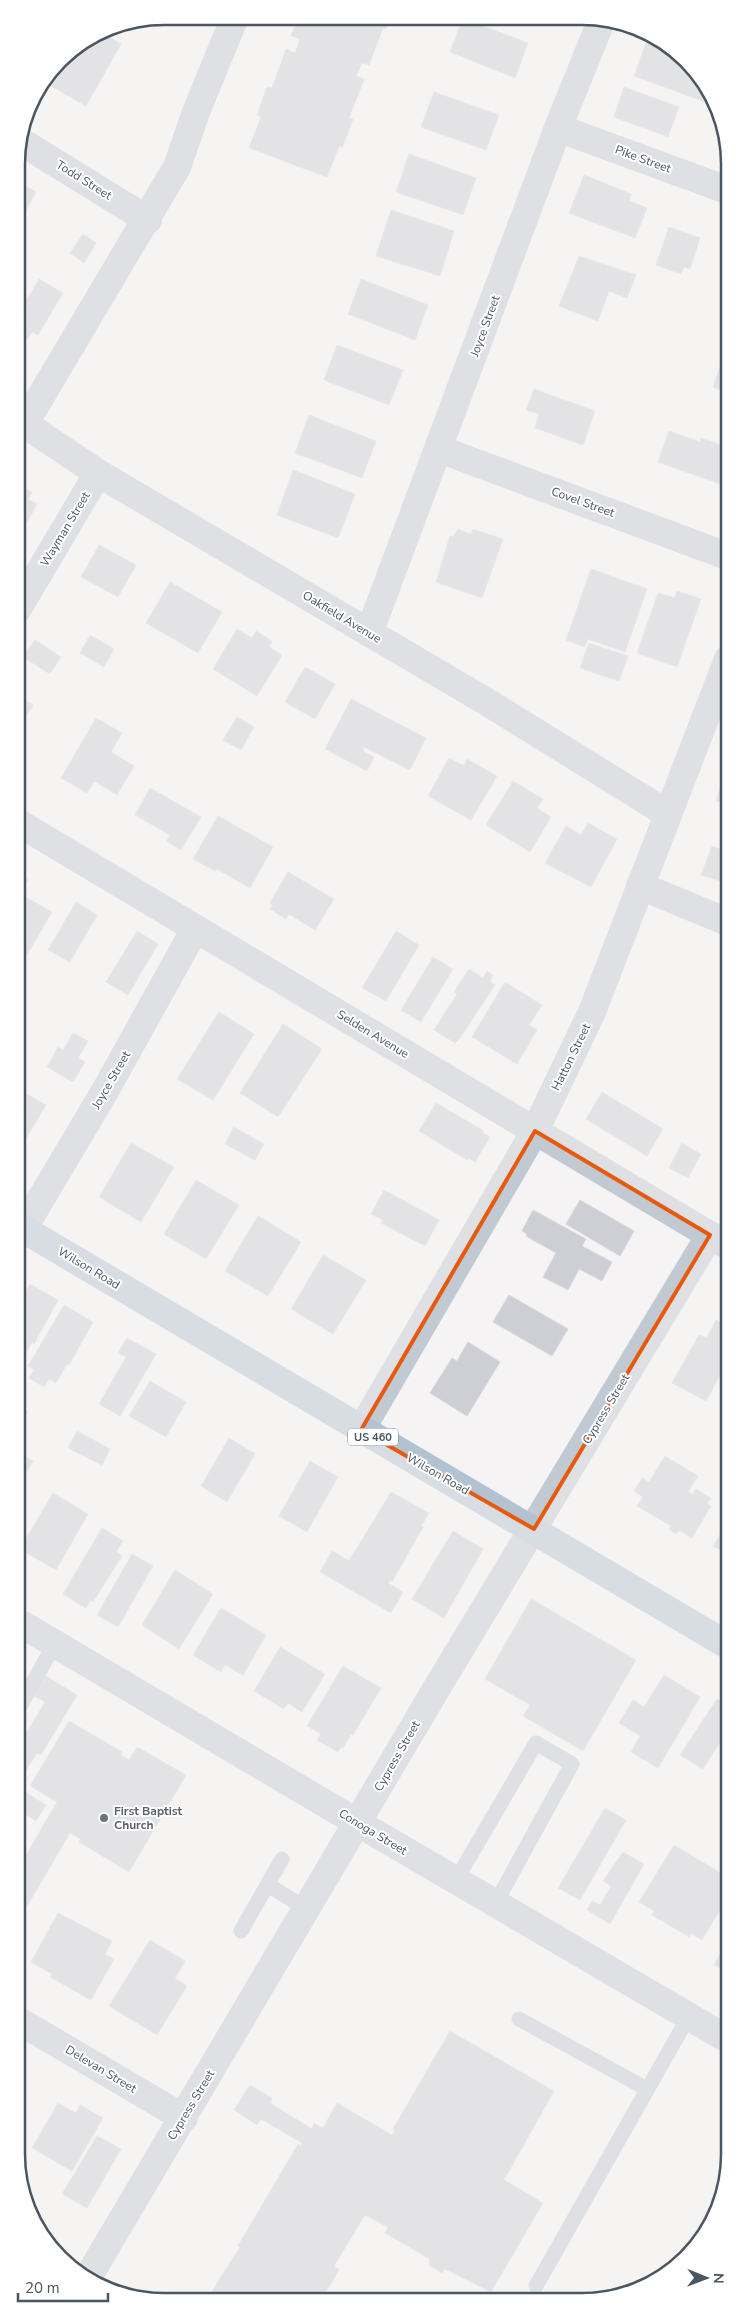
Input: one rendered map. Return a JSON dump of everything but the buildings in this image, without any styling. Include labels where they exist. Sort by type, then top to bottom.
[{"type":"main road","name":"Wilson Road","points":[[25,1230],[721,1641]]},
{"type":"street","points":[[25,415],[148,220],[178,167],[196,112],[232,25]]},
{"type":"street","name":"Joyce Street","points":[[369,633],[558,128],[599,26]]},
{"type":"street","name":"Pike Street","points":[[558,128],[721,188]]},
{"type":"street","name":"Todd Street","points":[[26,145],[148,220]]},
{"type":"street","name":"Oakfield Avenue","points":[[25,424],[98,473],[488,702],[668,814]]},
{"type":"street","name":"Covel Street","points":[[439,449],[721,553]]},
{"type":"street","name":"Wayman Street","points":[[25,596],[98,473]]},
{"type":"street","name":"Hatton Street","points":[[361,1430],[535,1131],[592,1012],[721,677]]},
{"type":"street","name":"Selden Avenue","points":[[25,827],[719,1240]]},
{"type":"street","points":[[640,886],[721,919]]},
{"type":"street","name":"Joyce Street","points":[[25,1219],[104,1091],[195,929]]},
{"type":"street","name":"Cypress Street","points":[[91,2272],[308,1909],[435,1691],[534,1529],[719,1240]]},
{"type":"street","name":"Conoga Street","points":[[25,1626],[358,1824],[721,2035]]},
{"type":"street","name":"Delevan Street","points":[[25,2024],[184,2118]]},
{"type":"lane","points":[[25,1697],[55,1643]]},
{"type":"lane","points":[[456,1880],[536,1743],[572,1764],[495,1904]]},
{"type":"lane","points":[[241,1931],[282,1859]]},
{"type":"lane","points":[[268,1885],[308,1909]]},
{"type":"lane","points":[[536,2286],[689,2016]]},
{"type":"lane","points":[[519,2018],[647,2089]]},
{"type":"highlighted area","points":[[535,1131],[710,1235],[534,1529],[361,1430]]},
{"type":"place","name":"First Baptist Church","points":[[104,1818]]}]
